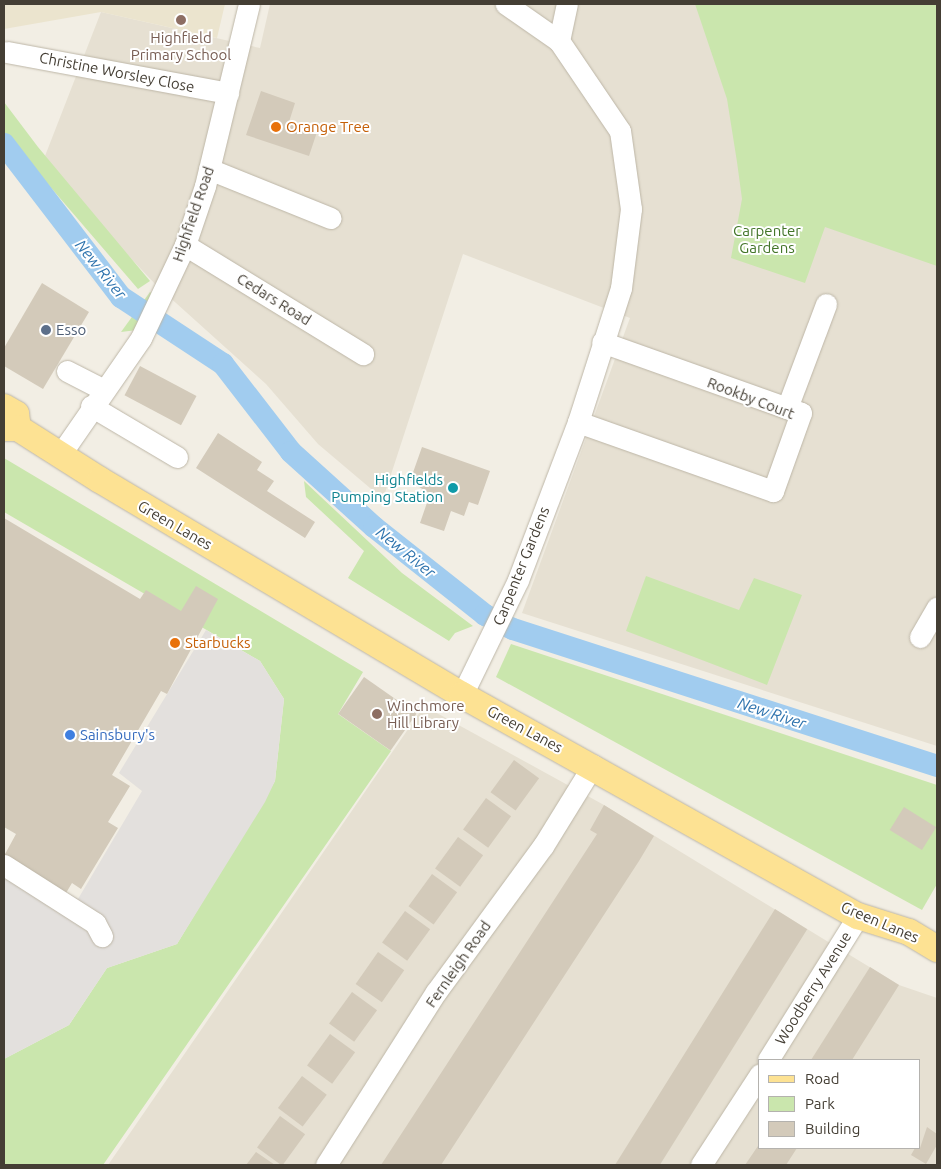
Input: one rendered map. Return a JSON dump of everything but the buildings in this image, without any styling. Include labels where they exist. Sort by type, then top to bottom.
[{"type":"main road","name":"Green Lanes","points":[[4,407],[16,414],[11,428],[60,455],[462,695],[593,766],[858,916],[909,932],[937,949]]},
{"type":"street","name":"Highfield Road","points":[[60,455],[141,338],[185,245],[209,169],[249,4]]},
{"type":"street","name":"Carpenter Gardens","points":[[462,695],[518,580],[578,422],[602,342],[621,288],[631,209],[620,131],[559,41],[506,4]]},
{"type":"street","points":[[559,41],[567,4]]},
{"type":"street","name":"Christine Worsley Close","points":[[7,52],[228,93]]},
{"type":"street","points":[[209,169],[330,218]]},
{"type":"street","name":"Cedars Road","points":[[185,245],[363,354]]},
{"type":"street","points":[[787,408],[826,304]]},
{"type":"street","name":"Rookby Court","points":[[578,422],[773,491],[801,413],[602,342]]},
{"type":"street","points":[[67,371],[98,398],[177,457]]},
{"type":"street","points":[[920,636],[937,607]]},
{"type":"street","name":"Fernleigh Road","points":[[326,1165],[436,992],[543,846],[593,766]]},
{"type":"street","points":[[4,864],[94,924],[102,936]]},
{"type":"street","name":"Woodberry Avenue","points":[[769,1059],[858,916]]},
{"type":"street","points":[[701,1165],[758,1077]]},
{"type":"shaded area","name":"Highfield Primary School","points":[[4,4],[225,4],[217,38],[101,12],[4,29]]},
{"type":"shaded area","points":[[270,4],[937,4],[937,746],[522,613],[630,318],[463,254],[383,499],[318,444],[266,384],[156,285],[108,234],[45,156],[101,12],[260,48]]},
{"type":"shaded area","points":[[206,630],[260,661],[284,699],[275,781],[265,802],[177,944],[107,968],[69,1025],[4,1059],[4,856],[78,899],[142,791],[119,773]]},
{"type":"shaded area","points":[[424,706],[604,805],[899,985],[937,998],[937,1165],[108,1165]]},
{"type":"green space","points":[[695,4],[937,4],[937,266],[825,227],[805,283],[731,258],[742,199],[737,162],[727,99]]},
{"type":"green space","points":[[4,102],[38,147],[150,281],[138,289],[4,133]]},
{"type":"green space","points":[[150,292],[156,296],[137,330],[121,332]]},
{"type":"green space","points":[[4,458],[363,672],[338,714],[391,751],[103,1165],[4,1165],[4,1059],[69,1025],[107,968],[177,944],[275,781],[284,699],[260,661],[4,512]]},
{"type":"green space","points":[[304,481],[402,573],[473,626],[455,633],[449,641],[348,578],[364,551],[306,497]]},
{"type":"green space","points":[[646,576],[739,610],[754,578],[802,595],[767,685],[626,631]]},
{"type":"green space","points":[[511,644],[937,785],[937,884],[922,910],[496,677]]},
{"type":"waterway","name":"New River","points":[[4,144],[121,297],[223,364],[291,452],[374,527],[485,615],[513,629],[937,766]]},
{"type":"place","name":"Highfield Primary School","points":[[181,20]]},
{"type":"place","name":"Orange Tree","points":[[276,127]]},
{"type":"place","name":"Esso","points":[[46,330]]},
{"type":"place","name":"Highfields Pumping Station","points":[[453,488]]},
{"type":"place","name":"Starbucks","points":[[175,643]]},
{"type":"place","name":"Winchmore Hill Library","points":[[377,714]]},
{"type":"place","name":"Sainsbury's","points":[[70,735]]}]
